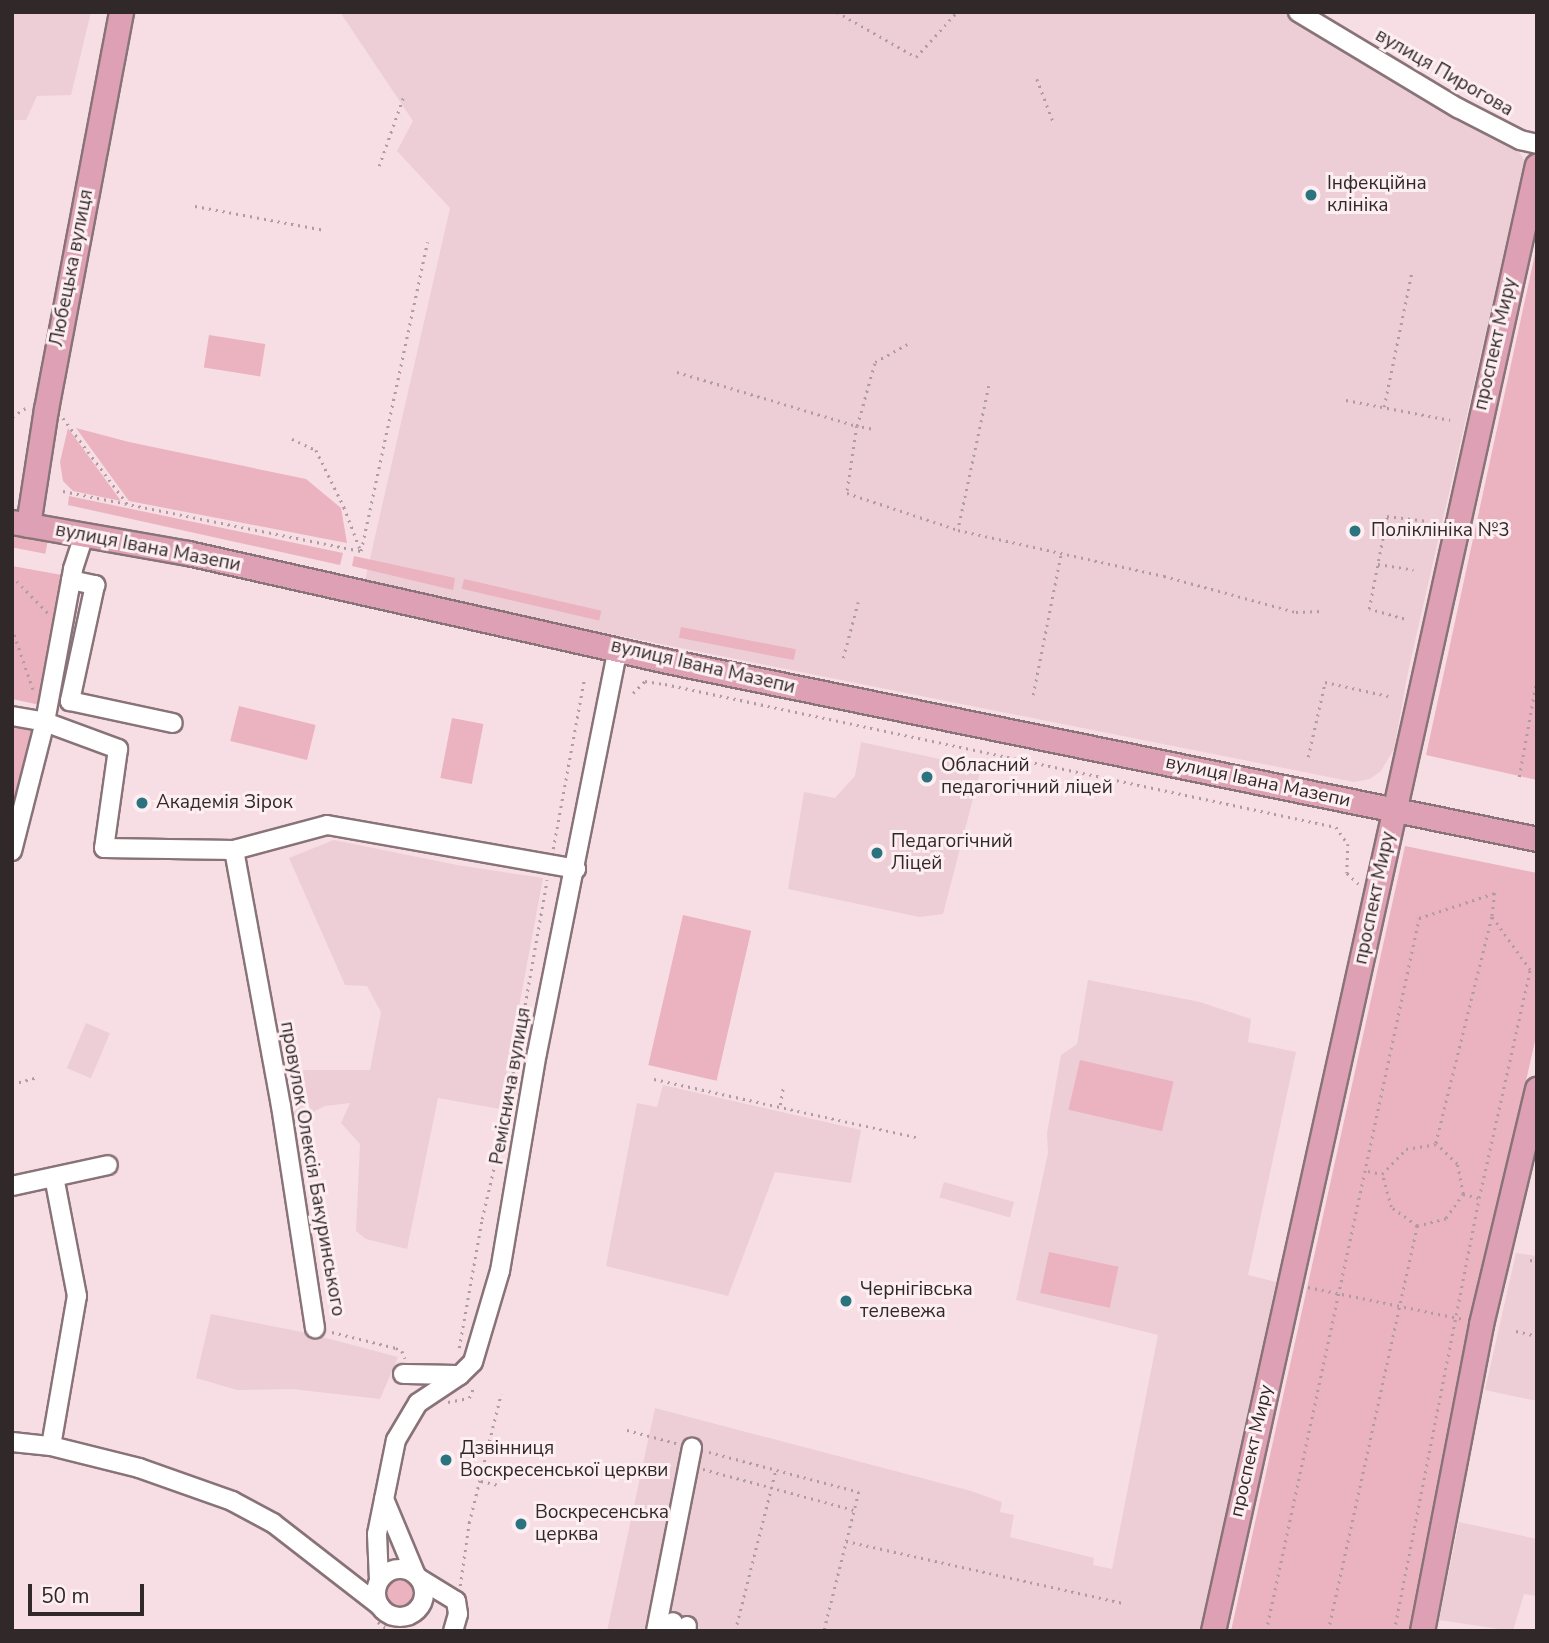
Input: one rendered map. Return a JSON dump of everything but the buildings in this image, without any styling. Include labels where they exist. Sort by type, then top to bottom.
[{"type":"main road","name":"Любецька вулиця","points":[[20,523],[46,408],[121,12]]},
{"type":"main road","name":"проспект Миру","points":[[1213,1631],[1537,164]]},
{"type":"main road","name":"вулиця Івана Мазепи","points":[[20,523],[188,553],[961,722],[1537,839]]},
{"type":"main road","points":[[1422,1631],[1481,1324],[1537,1089]]},
{"type":"street","name":"вулиця Пирогова","points":[[1298,12],[1458,108],[1520,139],[1537,144]]},
{"type":"street","points":[[12,851],[45,722],[71,580],[84,536]]},
{"type":"street","points":[[71,580],[95,585],[70,701],[173,723]]},
{"type":"street","name":"Реміснича вулиця","points":[[470,1373],[500,1271],[537,1053],[576,869],[618,648]]},
{"type":"street","points":[[12,716],[45,722],[118,749],[104,848],[234,850],[327,825],[576,869]]},
{"type":"street","name":"провулок Олексія Бакуринського","points":[[234,850],[281,1106],[316,1328]]},
{"type":"street","points":[[12,1186],[108,1165]]},
{"type":"street","points":[[51,1446],[77,1296],[54,1177]]},
{"type":"street","points":[[403,1374],[470,1373]]},
{"type":"street","points":[[389,1618],[378,1584],[377,1534],[396,1440],[418,1402],[470,1373]]},
{"type":"street","points":[[12,1442],[51,1446],[139,1468],[243,1506],[273,1523],[357,1587],[389,1618]]},
{"type":"street","points":[[656,1631],[691,1456]]},
{"type":"street","points":[[384,1499],[424,1586],[417,1631]]},
{"type":"street","points":[[357,1587],[378,1584],[391,1570],[408,1569],[456,1601],[458,1614],[453,1631]]},
{"type":"street","points":[[389,1618],[413,1614],[423,1602]]},
{"type":"path","points":[[837,12],[916,57],[957,12]]},
{"type":"path","points":[[1037,79],[1054,124]]},
{"type":"path","points":[[379,166],[403,98]]},
{"type":"path","points":[[195,206],[325,230]]},
{"type":"path","points":[[361,551],[427,242]]},
{"type":"path","points":[[1384,407],[1412,271]]},
{"type":"path","points":[[908,344],[875,362],[857,426],[847,493],[958,530],[1164,576],[1296,612],[1323,611]]},
{"type":"path","points":[[677,372],[871,429]]},
{"type":"path","points":[[958,530],[989,386]]},
{"type":"path","points":[[1346,400],[1450,420]]},
{"type":"path","points":[[12,417],[29,405]]},
{"type":"path","points":[[59,412],[128,505]]},
{"type":"path","points":[[1537,429],[1537,447]]},
{"type":"path","points":[[292,439],[316,450],[344,507],[361,551]]},
{"type":"path","points":[[63,491],[361,551]]},
{"type":"path","points":[[1404,619],[1369,609],[1387,516],[1428,521]]},
{"type":"path","points":[[1033,695],[1061,553]]},
{"type":"path","points":[[1378,564],[1414,570]]},
{"type":"path","points":[[12,576],[63,627]]},
{"type":"path","points":[[844,658],[858,601]]},
{"type":"path","points":[[12,628],[45,722]]},
{"type":"path","points":[[1520,777],[1537,678]]},
{"type":"path","points":[[445,1402],[469,1398],[470,1373],[457,1357],[503,1129],[584,680]]},
{"type":"path","points":[[633,693],[645,681],[665,684],[1336,827],[1348,844],[1347,873],[1359,884]]},
{"type":"path","points":[[1308,757],[1325,682],[1388,696]]},
{"type":"path","points":[[1266,1631],[1341,1294],[1419,918],[1495,893],[1492,917],[1436,1144]]},
{"type":"path","points":[[1394,1631],[1479,1198],[1530,970],[1492,917]]},
{"type":"path","points":[[12,1084],[38,1077]]},
{"type":"path","points":[[654,1079],[920,1138]]},
{"type":"path","points":[[780,1105],[783,1087]]},
{"type":"path","points":[[751,1099],[751,1105]]},
{"type":"path","points":[[1382,1174],[1406,1149],[1436,1144]]},
{"type":"path","points":[[1417,1226],[1446,1218],[1463,1194],[1457,1164],[1436,1144]]},
{"type":"path","points":[[1367,1171],[1382,1174]]},
{"type":"path","points":[[1382,1174],[1391,1208],[1417,1226]]},
{"type":"path","points":[[1463,1194],[1479,1198]]},
{"type":"path","points":[[1328,1631],[1417,1226]]},
{"type":"path","points":[[1530,1260],[1537,1261]]},
{"type":"path","points":[[1305,1287],[1456,1316]]},
{"type":"path","name":"провулок Олексія Бакуринського","points":[[316,1328],[402,1351],[405,1358],[403,1374]]},
{"type":"path","points":[[1517,1331],[1537,1336]]},
{"type":"path","points":[[461,1581],[468,1523],[501,1394]]},
{"type":"path","points":[[627,1430],[772,1487],[854,1510]]},
{"type":"path","points":[[691,1456],[776,1469],[859,1492],[824,1631]]},
{"type":"path","points":[[735,1631],[776,1469]]},
{"type":"path","points":[[481,1480],[499,1485]]},
{"type":"path","points":[[846,1541],[1124,1604]]},
{"type":"path","points":[[741,1572],[749,1574]]},
{"type":"shaded area","points":[[12,12],[91,12],[71,95],[37,96],[26,120],[12,120]]},
{"type":"shaded area","points":[[340,12],[1291,12],[1515,146],[1525,161],[1408,672],[1394,749],[1381,771],[1370,779],[1354,782],[364,585],[450,208],[397,151],[413,121]]},
{"type":"shaded area","points":[[1537,245],[1537,780],[1426,755]]},
{"type":"shaded area","points":[[209,335],[265,344],[260,377],[204,368]]},
{"type":"shaded area","points":[[68,428],[121,501],[73,491],[63,481],[60,462]]},
{"type":"shaded area","points":[[76,428],[129,442],[306,479],[341,508],[347,543],[129,501]]},
{"type":"shaded area","points":[[69,496],[343,553],[340,565],[68,505]]},
{"type":"shaded area","points":[[12,531],[48,538],[45,554],[12,547]]},
{"type":"shaded area","points":[[354,556],[455,578],[453,590],[352,566]]},
{"type":"shaded area","points":[[12,566],[62,575],[40,705],[12,699]]},
{"type":"shaded area","points":[[464,579],[601,611],[599,620],[462,589]]},
{"type":"shaded area","points":[[681,627],[796,649],[794,660],[679,638]]},
{"type":"shaded area","points":[[239,706],[316,725],[307,760],[230,741]]},
{"type":"shaded area","points":[[452,718],[483,724],[472,784],[440,778]]},
{"type":"shaded area","points":[[12,724],[33,728],[12,820]]},
{"type":"shaded area","name":"Педагогічний Ліцей","points":[[861,742],[981,768],[943,914],[919,917],[788,889],[804,792],[835,798],[855,776]]},
{"type":"shaded area","points":[[334,840],[457,865],[543,878],[500,1109],[438,1098],[407,1249],[366,1239],[356,1231],[360,1144],[341,1123],[350,1103],[325,1106],[294,1122],[289,1088],[303,1087],[302,1070],[370,1070],[381,1012],[367,986],[345,985],[289,858]]},
{"type":"shaded area","points":[[1405,846],[1537,873],[1537,1032],[1472,1322],[1410,1631],[1231,1631]]},
{"type":"shaded area","points":[[683,915],[751,931],[717,1081],[648,1065]]},
{"type":"shaded area","points":[[1088,980],[1200,1002],[1251,1019],[1248,1042],[1296,1052],[1248,1275],[1276,1282],[1201,1631],[607,1631],[655,1408],[971,1491],[1002,1502],[1000,1512],[1014,1515],[1010,1537],[1094,1558],[1093,1565],[1112,1569],[1158,1335],[1016,1300],[1048,1153],[1047,1133],[1061,1055],[1077,1044]]},
{"type":"shaded area","points":[[86,1023],[110,1033],[91,1078],[67,1068]]},
{"type":"shaded area","points":[[1080,1060],[1174,1082],[1162,1131],[1069,1110]]},
{"type":"shaded area","points":[[663,1085],[861,1130],[851,1183],[775,1172],[728,1296],[606,1266],[637,1103],[657,1107]]},
{"type":"shaded area","points":[[944,1182],[1014,1202],[1010,1218],[940,1197]]},
{"type":"shaded area","points":[[1049,1252],[1118,1267],[1110,1308],[1040,1293]]},
{"type":"shaded area","points":[[1516,1253],[1537,1256],[1537,1401],[1485,1390]]},
{"type":"shaded area","points":[[211,1314],[307,1333],[398,1357],[380,1399],[292,1389],[237,1390],[196,1378]]},
{"type":"shaded area","points":[[1459,1522],[1537,1539],[1537,1596],[1524,1594],[1513,1631],[1439,1620]]},
{"type":"shaded area","points":[[400,1580],[410,1584],[414,1594],[410,1604],[400,1608],[390,1604],[386,1594],[390,1584]]},
{"type":"place","name":"Інфекційна клініка","points":[[1311,195]]},
{"type":"place","name":"Поліклініка №3","points":[[1355,531]]},
{"type":"place","name":"Обласний педагогічний ліцей","points":[[927,777]]},
{"type":"place","name":"Академія Зірок","points":[[142,803]]},
{"type":"place","name":"Педагогічний Ліцей","points":[[877,853]]},
{"type":"place","name":"Чернігівська телевежа","points":[[846,1301]]},
{"type":"place","name":"Дзвінниця Воскресенської церкви","points":[[446,1460]]},
{"type":"place","name":"Воскресенська церква","points":[[521,1524]]}]
